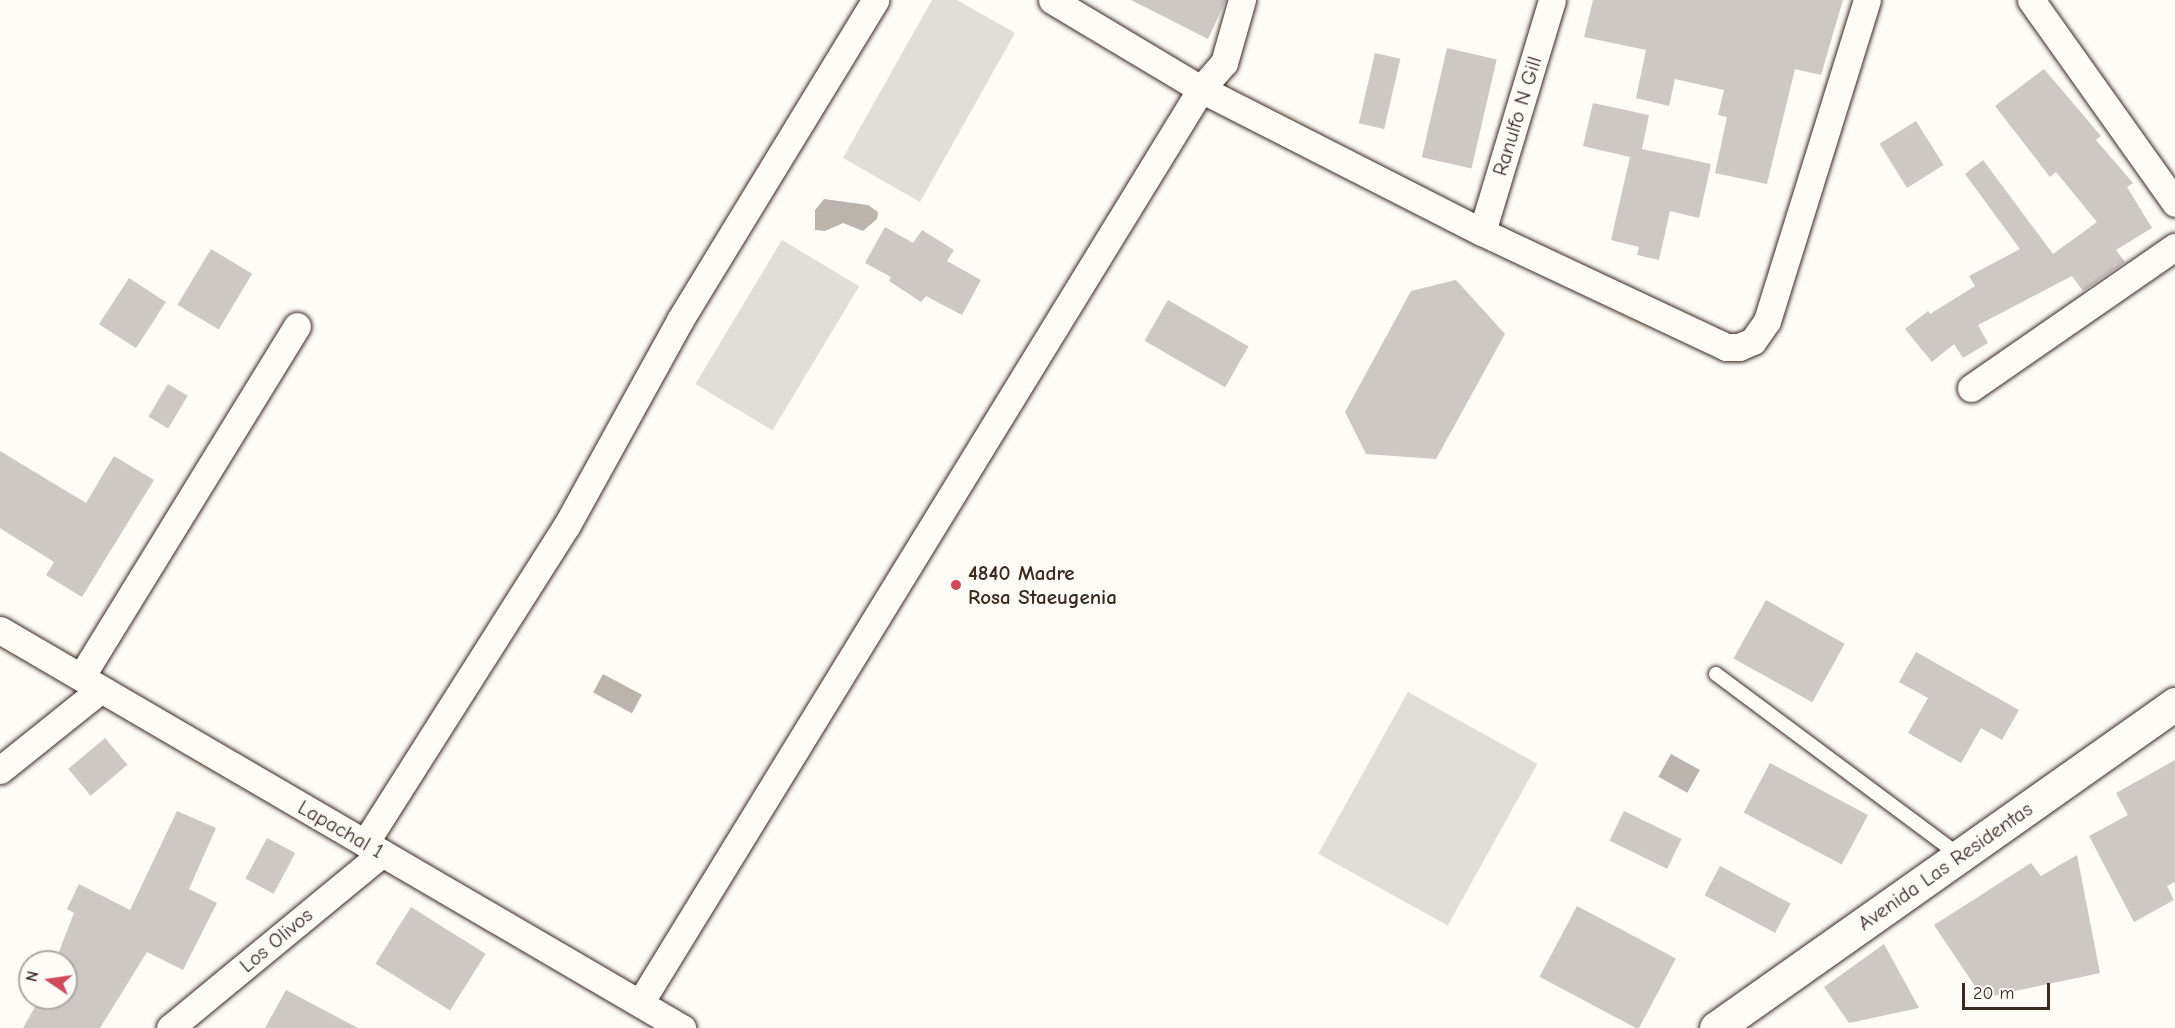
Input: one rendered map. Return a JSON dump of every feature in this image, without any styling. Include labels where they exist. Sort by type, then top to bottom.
[{"type":"main road","name":"Avenida Las Residentas","points":[[1724,1026],[2175,704]]},
{"type":"street","name":"Los Olivos","points":[[170,1028],[374,848],[567,525],[680,320],[875,0]]},
{"type":"street","points":[[1052,0],[1202,89],[1482,232],[1726,346],[1753,341],[1767,321],[1867,0]]},
{"type":"street","points":[[640,1003],[1202,89],[1224,63],[1242,0]]},
{"type":"street","name":"Ranulfo N Gill","points":[[1482,232],[1552,0]]},
{"type":"street","points":[[2031,0],[2175,203]]},
{"type":"street","points":[[1971,388],[2175,247]]},
{"type":"street","points":[[0,770],[91,683],[297,326]]},
{"type":"street","name":"Lapachal 1","points":[[0,630],[680,1027]]},
{"type":"lane","points":[[1716,674],[1960,856]]},
{"type":"shaded area","points":[[932,0],[957,0],[1015,33],[920,202],[843,158]]},
{"type":"shaded area","points":[[824,199],[868,205],[878,212],[877,219],[863,231],[843,223],[825,231],[815,230],[815,210]]},
{"type":"shaded area","points":[[782,240],[859,286],[773,430],[695,384]]},
{"type":"shaded area","points":[[603,674],[642,695],[632,713],[593,693]]},
{"type":"shaded area","points":[[1408,692],[1537,764],[1448,926],[1318,854]]},
{"type":"shaded area","points":[[1671,754],[1700,770],[1687,793],[1658,777]]},
{"type":"building","points":[[1131,0],[1226,0],[1208,39]]},
{"type":"building","points":[[1593,0],[1843,0],[1821,75],[1795,69],[1767,184],[1715,173],[1727,117],[1718,115],[1724,90],[1675,79],[1669,106],[1636,98],[1646,50],[1584,37]]},
{"type":"building","points":[[1447,48],[1497,59],[1471,169],[1422,157]]},
{"type":"building","points":[[1375,53],[1400,59],[1384,129],[1359,123]]},
{"type":"building","points":[[2044,69],[2101,136],[2096,140],[2133,183],[2127,187],[2152,228],[2116,250],[2125,262],[2083,291],[2072,276],[1978,325],[1988,343],[1963,358],[1954,344],[1932,362],[1905,329],[1928,311],[1930,314],[1975,286],[1969,276],[2020,249],[1965,174],[1983,160],[2053,254],[2097,222],[2056,172],[2050,177],[1995,106]]},
{"type":"building","points":[[1593,103],[1649,115],[1642,149],[1711,164],[1699,218],[1670,211],[1659,260],[1637,255],[1639,247],[1611,240],[1630,157],[1583,146]]},
{"type":"building","points":[[1916,121],[1944,165],[1907,188],[1880,144]]},
{"type":"building","points":[[885,227],[913,243],[922,230],[954,250],[947,261],[981,280],[962,315],[926,296],[921,302],[889,281],[891,277],[865,263]]},
{"type":"building","points":[[211,249],[252,274],[219,329],[178,305]]},
{"type":"building","points":[[129,278],[166,302],[136,348],[99,324]]},
{"type":"building","points":[[1456,280],[1505,334],[1436,459],[1366,454],[1345,412],[1411,291]]},
{"type":"building","points":[[1168,300],[1249,346],[1225,387],[1144,341]]},
{"type":"building","points":[[168,384],[188,396],[168,428],[148,417]]},
{"type":"building","points":[[0,451],[86,503],[114,456],[154,480],[82,597],[46,575],[54,562],[0,528]]},
{"type":"building","points":[[1766,600],[1845,644],[1812,702],[1734,659]]},
{"type":"building","points":[[1916,652],[2019,710],[2002,740],[1981,728],[1961,763],[1908,733],[1928,698],[1899,682]]},
{"type":"building","points":[[105,738],[127,765],[91,796],[68,769]]},
{"type":"building","points":[[2175,760],[2175,882],[2167,886],[2174,900],[2134,922],[2089,836],[2128,815],[2116,793]]},
{"type":"building","points":[[1770,763],[1868,815],[1842,865],[1744,812]]},
{"type":"building","points":[[177,811],[216,828],[189,889],[217,903],[183,970],[147,952],[100,1028],[23,1028],[33,1010],[78,1010],[78,950],[60,950],[74,913],[67,909],[79,884],[130,910]]},
{"type":"building","points":[[1624,811],[1682,839],[1667,869],[1610,841]]},
{"type":"building","points":[[267,838],[295,853],[274,894],[245,879]]},
{"type":"building","points":[[2077,855],[2100,973],[1983,998],[1934,925],[2031,863],[2041,876]]},
{"type":"building","points":[[1720,866],[1791,904],[1775,933],[1705,895]]},
{"type":"building","points":[[1577,906],[1676,959],[1639,1028],[1539,977]]},
{"type":"building","points":[[411,907],[486,954],[450,1010],[375,964]]},
{"type":"building","points":[[1884,944],[1919,1008],[1849,1023],[1824,987]]},
{"type":"building","points":[[286,990],[358,1028],[265,1028]]},
{"type":"place","name":"4840 Madre Rosa Staeugenia","points":[[956,585]]}]
